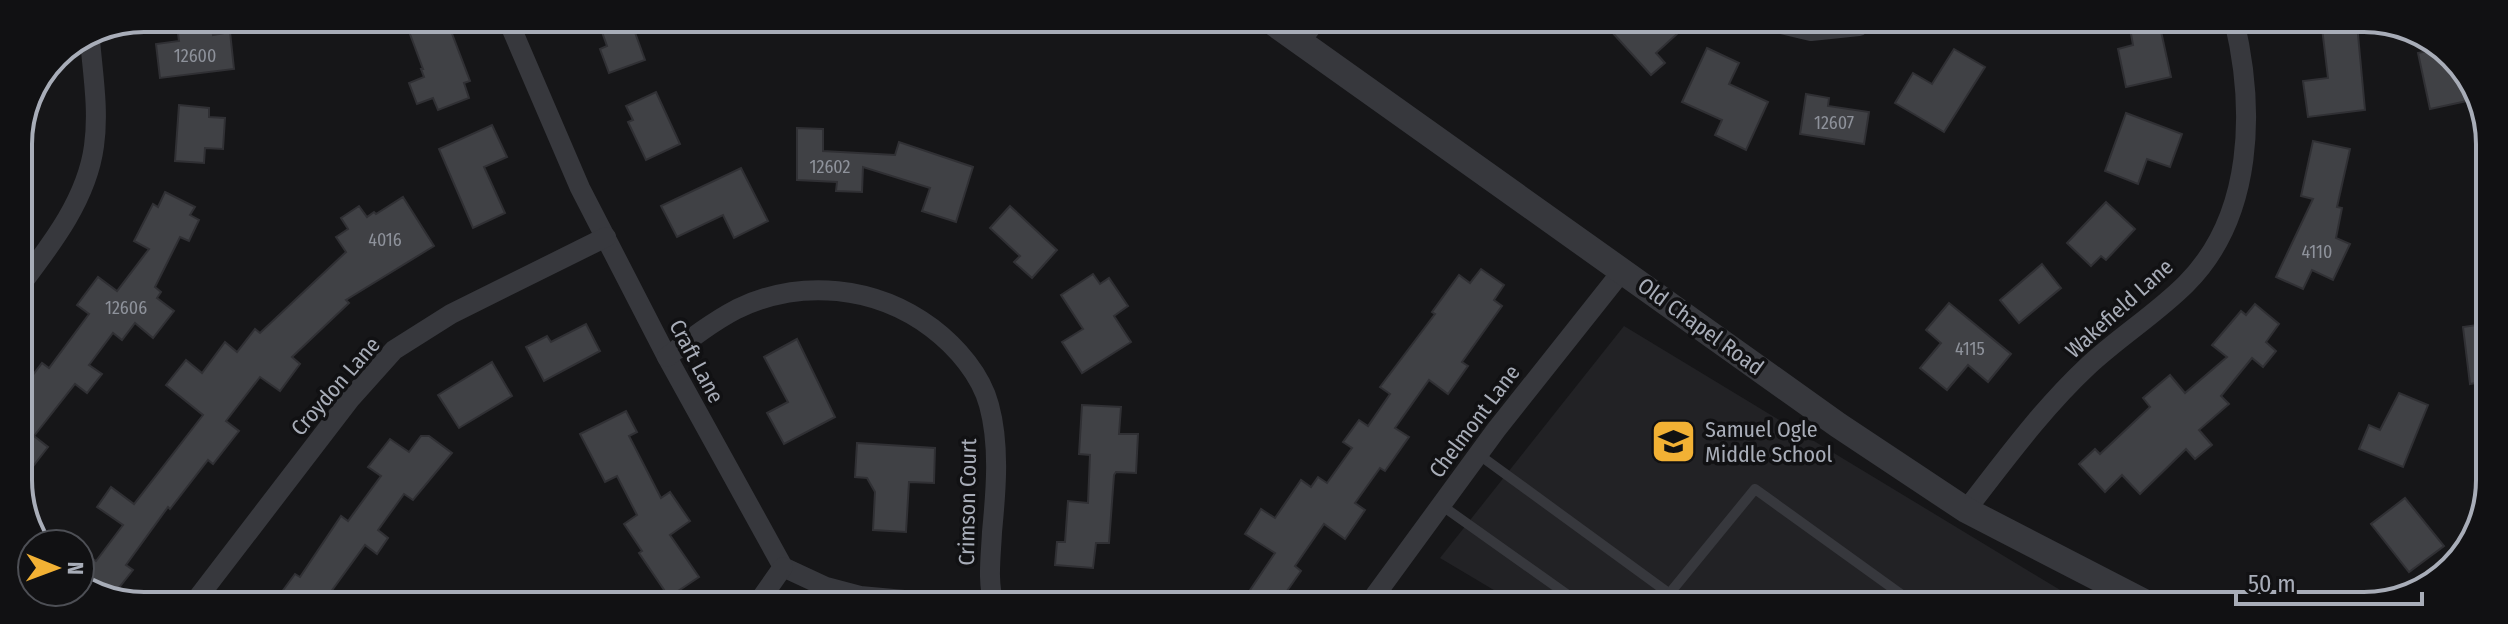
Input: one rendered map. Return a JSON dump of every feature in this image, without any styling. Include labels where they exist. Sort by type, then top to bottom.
[{"type":"street","name":"Craft Lane","points":[[513,32],[553,130],[606,237],[667,357],[783,567]]},
{"type":"street","name":"Old Chapel Road","points":[[1286,32],[1838,425],[1966,510],[2125,592]]},
{"type":"street","points":[[1300,42],[1307,32]]},
{"type":"street","name":"Wakefield Lane","points":[[1966,510],[2041,415],[2089,366],[2187,283],[2225,229],[2234,204],[2246,124],[2244,74],[2236,32]]},
{"type":"street","points":[[32,268],[70,214],[90,167],[95,129],[90,47]]},
{"type":"street","name":"Croydon Lane","points":[[202,592],[351,398],[394,350],[451,314],[606,237]]},
{"type":"street","name":"Chelmont Lane","points":[[1377,592],[1478,454],[1623,270]]},
{"type":"street","name":"Crimson Court","points":[[667,357],[699,332],[737,309],[770,297],[826,289],[889,303],[922,321],[948,340],[980,383],[989,403],[994,431],[992,592]]},
{"type":"street","points":[[765,592],[783,567],[826,587],[845,592]]},
{"type":"lane","points":[[1478,454],[1666,592]]},
{"type":"lane","points":[[1671,592],[1755,489],[1898,592]]},
{"type":"lane","points":[[1441,505],[1564,592]]},
{"type":"shaded area","name":"Samuel Ogle Middle School","points":[[1624,326],[2064,592],[1497,592],[1440,558]]},
{"type":"building","points":[[178,32],[212,32],[213,35],[230,32],[234,69],[160,78],[156,44],[179,41]]},
{"type":"building","points":[[409,32],[451,32],[470,81],[464,83],[469,98],[438,110],[433,98],[417,104],[409,83],[424,77]]},
{"type":"building","points":[[602,32],[635,32],[645,60],[609,73],[600,49],[607,46]]},
{"type":"building","points":[[1612,32],[1678,33],[1656,53],[1665,63],[1651,75]]},
{"type":"building","points":[[2131,32],[2161,32],[2171,77],[2126,87],[2118,49],[2133,45]]},
{"type":"building","points":[[2322,32],[2358,32],[2365,110],[2308,117],[2303,81],[2328,78]]},
{"type":"building","points":[[1707,48],[1739,63],[1729,84],[1768,102],[1746,150],[1715,135],[1722,120],[1682,102]]},
{"type":"building","points":[[1954,49],[1985,67],[1944,132],[1895,103],[1913,73],[1932,84]]},
{"type":"building","points":[[2426,51],[2443,65],[2467,101],[2430,109],[2418,53]]},
{"type":"building","points":[[656,92],[680,144],[646,160],[628,122],[633,120],[626,106]]},
{"type":"building","points":[[1806,94],[1829,98],[1828,106],[1869,112],[1864,144],[1800,134]]},
{"type":"building","points":[[179,105],[209,108],[209,117],[225,118],[223,149],[205,148],[204,163],[175,161]]},
{"type":"building","points":[[2126,113],[2182,134],[2170,167],[2147,159],[2138,184],[2105,171]]},
{"type":"building","points":[[492,125],[507,157],[484,167],[505,213],[473,228],[439,149]]},
{"type":"building","points":[[797,128],[823,129],[823,151],[895,155],[899,142],[973,167],[956,222],[922,211],[930,188],[863,167],[862,192],[836,191],[837,182],[797,180]]},
{"type":"building","points":[[2313,141],[2350,149],[2337,207],[2342,208],[2336,238],[2350,244],[2333,280],[2312,270],[2303,289],[2276,277],[2313,199],[2301,196]]},
{"type":"building","points":[[741,168],[768,221],[734,238],[723,215],[677,237],[661,206]]},
{"type":"building","points":[[165,192],[195,207],[190,215],[199,220],[189,241],[180,237],[155,287],[161,292],[157,298],[174,311],[153,338],[135,323],[122,340],[113,333],[89,365],[102,374],[87,393],[75,384],[34,436],[48,447],[32,468],[32,376],[42,363],[49,368],[89,314],[77,305],[98,277],[117,291],[149,249],[134,241],[153,204],[158,207]]},
{"type":"building","points":[[403,197],[434,246],[346,300],[349,303],[292,357],[300,364],[280,391],[260,377],[226,421],[239,431],[213,464],[208,460],[170,509],[168,507],[126,565],[133,570],[118,589],[96,581],[96,561],[123,525],[97,507],[111,487],[134,504],[203,415],[166,385],[186,360],[202,373],[225,342],[237,352],[255,329],[260,333],[346,252],[336,237],[348,229],[341,218],[359,206],[367,217],[374,212],[376,214]]},
{"type":"building","points":[[2106,202],[2135,229],[2106,260],[2101,256],[2091,266],[2067,243]]},
{"type":"building","points":[[1010,206],[1057,250],[1032,278],[1014,262],[1020,256],[990,228]]},
{"type":"building","points":[[2042,264],[2061,288],[2019,323],[2000,300]]},
{"type":"building","points":[[1481,269],[1504,285],[1494,300],[1502,306],[1462,362],[1468,366],[1448,394],[1429,380],[1395,428],[1409,437],[1385,471],[1380,468],[1355,503],[1365,510],[1345,539],[1324,524],[1295,566],[1301,571],[1286,592],[1249,592],[1275,553],[1245,534],[1261,509],[1275,518],[1301,480],[1311,487],[1318,477],[1327,483],[1352,448],[1343,442],[1359,420],[1368,426],[1390,394],[1380,387],[1435,314],[1432,312],[1459,275],[1470,283]]},
{"type":"building","points":[[1093,274],[1100,284],[1109,278],[1128,306],[1114,316],[1131,342],[1082,373],[1062,342],[1083,329],[1061,295]]},
{"type":"building","points":[[1949,303],[2011,354],[1988,382],[1968,365],[1947,390],[1920,368],[1941,343],[1926,330]]},
{"type":"building","points":[[2255,304],[2279,324],[2266,342],[2276,351],[2263,367],[2252,358],[2221,396],[2229,404],[2199,430],[2212,445],[2195,459],[2186,449],[2140,494],[2122,475],[2105,492],[2079,464],[2095,449],[2100,454],[2150,407],[2143,398],[2170,375],[2185,393],[2227,357],[2212,345],[2241,311],[2246,315]]},
{"type":"building","points":[[586,324],[600,351],[544,381],[526,347],[547,336],[551,342]]},
{"type":"building","points":[[2476,325],[2476,383],[2470,384],[2463,327]]},
{"type":"building","points":[[797,339],[835,417],[784,444],[767,413],[788,402],[764,357]]},
{"type":"building","points":[[492,362],[512,396],[459,428],[438,395]]},
{"type":"building","points":[[2399,393],[2428,405],[2403,467],[2359,449],[2369,425],[2380,430]]},
{"type":"building","points":[[1082,405],[1121,407],[1119,434],[1138,434],[1136,473],[1116,472],[1114,475],[1109,543],[1096,543],[1093,568],[1055,565],[1057,542],[1065,542],[1068,501],[1088,503],[1090,455],[1079,454]]},
{"type":"building","points":[[626,411],[637,432],[629,436],[661,498],[670,492],[690,521],[670,535],[699,577],[676,592],[666,592],[624,524],[637,515],[617,476],[605,482],[580,434]]},
{"type":"building","points":[[421,436],[429,436],[452,453],[413,500],[404,494],[378,530],[388,538],[377,554],[365,545],[331,592],[282,592],[295,574],[300,577],[341,516],[348,521],[381,476],[368,467],[390,439],[409,452]]},
{"type":"building","points":[[857,443],[935,448],[934,483],[909,482],[906,532],[873,530],[875,492],[867,478],[855,477]]},
{"type":"building","points":[[2405,498],[2444,546],[2409,572],[2371,524]]},
{"type":"place","name":"Samuel Ogle Middle School","points":[[1674,442]]}]
